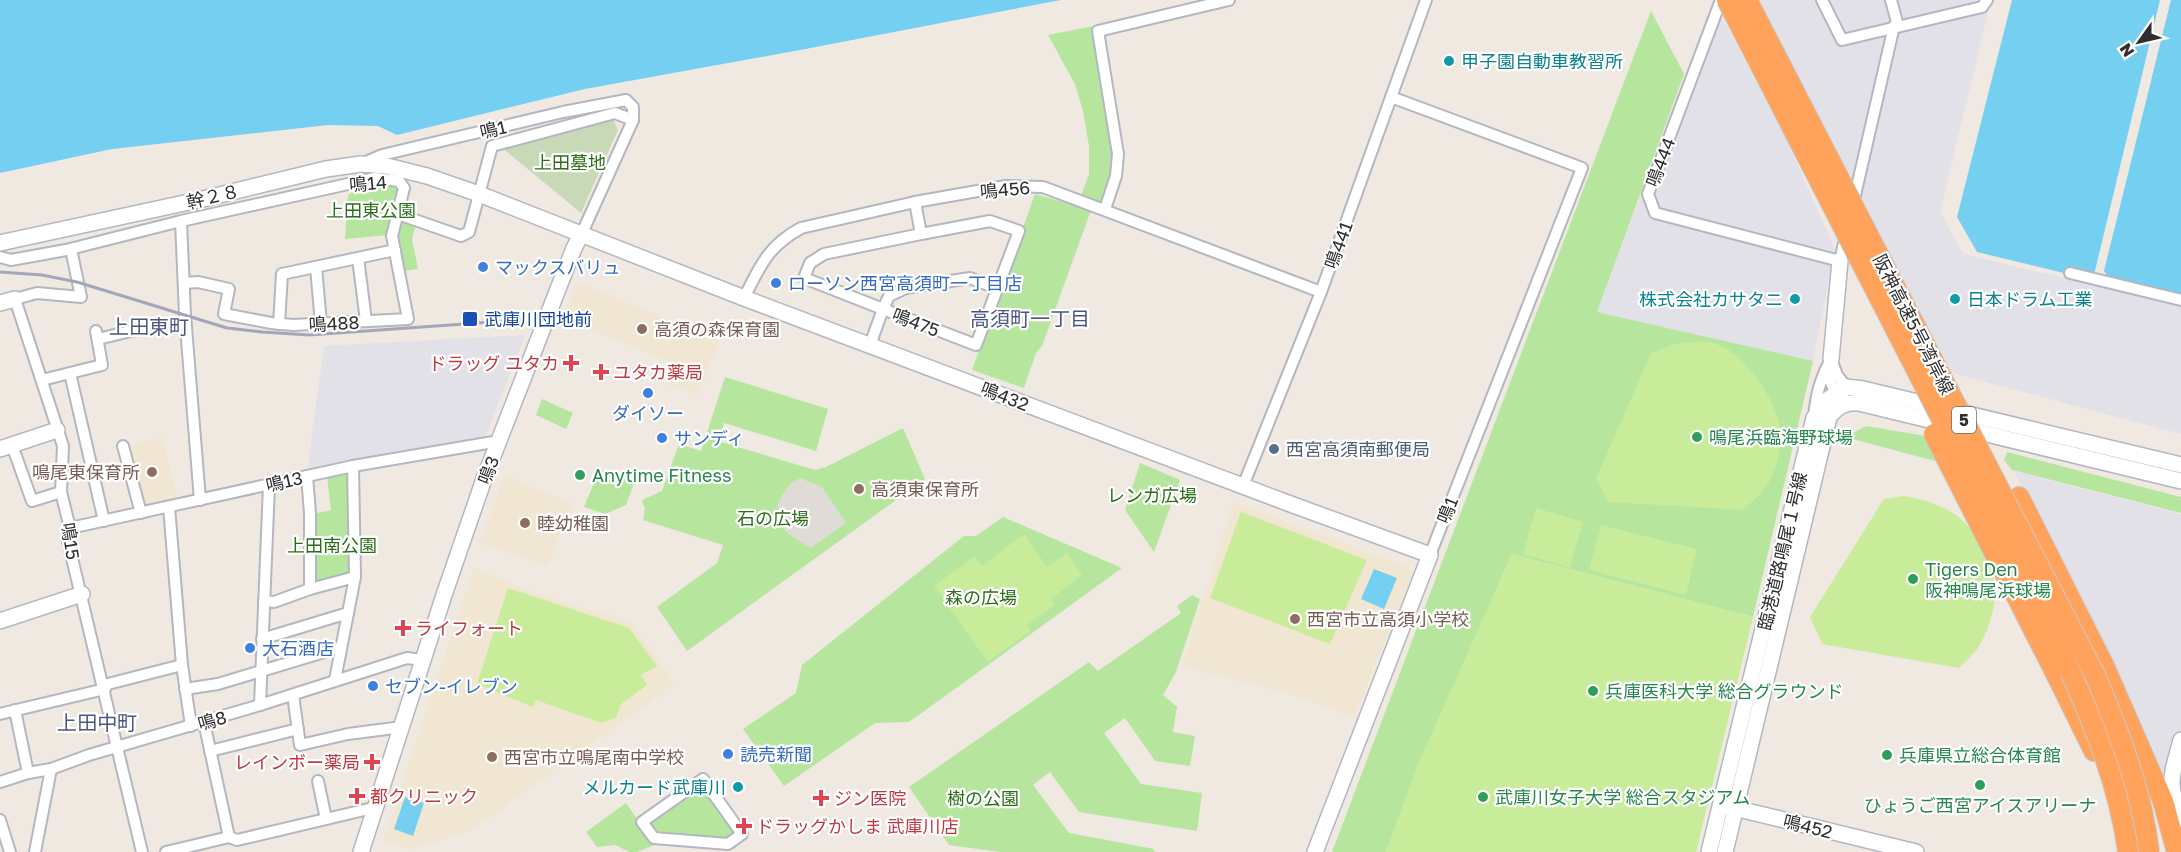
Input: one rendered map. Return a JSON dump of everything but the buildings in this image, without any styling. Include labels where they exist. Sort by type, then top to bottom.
[{"type":"highway","name":"阪神高速5号湾岸線","points":[[1727,0],[2070,671],[2103,748],[2116,792],[2128,852]]},
{"type":"highway","name":"阪神高速5号湾岸線","points":[[1747,0],[2095,675],[2121,739],[2136,784],[2149,852]]},
{"type":"highway","name":"5","points":[[1799,142],[1874,303],[1911,389],[2086,733],[2103,772],[2114,811],[2120,852]]},
{"type":"highway","name":"5","points":[[1928,350],[2019,497],[2094,645],[2163,801],[2177,852]]},
{"type":"street","points":[[1105,209],[1116,176],[1118,154],[1098,31],[1229,0]]},
{"type":"street","name":"鳴441","points":[[1243,486],[1321,292],[1426,0]]},
{"type":"street","name":"鳴444","points":[[1721,0],[1648,194],[1655,213],[1840,261]]},
{"type":"street","points":[[1822,0],[1842,40],[1982,7],[1987,0]]},
{"type":"street","points":[[1814,418],[1815,397],[1821,377],[1828,365],[1840,261],[1896,26],[1891,0]]},
{"type":"street","name":"鳴1","points":[[1315,852],[1582,168],[1391,97]]},
{"type":"street","name":"鳴1","points":[[361,164],[382,155],[563,112],[626,100],[633,107],[633,120]]},
{"type":"street","name":"鳴14","points":[[0,257],[11,260],[71,249],[181,221],[375,178],[399,181],[404,188],[398,214],[461,236],[469,232],[492,146],[615,113],[633,120]]},
{"type":"street","name":"鳴3","points":[[361,852],[423,660],[499,441],[574,248],[633,120]]},
{"type":"street","name":"幹２８","points":[[0,243],[326,169],[361,164],[387,166],[427,176],[479,194]]},
{"type":"street","name":"鳴456","points":[[744,297],[764,258],[786,236],[801,228],[915,202],[1006,186],[1043,187],[1321,292]]},
{"type":"street","name":"鳴432","points":[[479,194],[870,345],[1430,555]]},
{"type":"street","points":[[883,309],[804,278],[810,263],[824,254],[921,234],[915,202]]},
{"type":"street","name":"鳴488","points":[[185,283],[198,282],[229,290],[224,314],[279,324],[408,319],[392,236],[398,214]]},
{"type":"street","points":[[181,221],[185,315],[200,500]]},
{"type":"street","name":"鳴475","points":[[883,309],[976,345],[1019,231],[990,221],[921,234]]},
{"type":"street","name":"鳴15","points":[[71,249],[81,297],[38,293],[7,301],[42,380],[63,446],[61,492],[70,528],[68,537],[142,852]]},
{"type":"street","points":[[279,324],[282,274],[395,250]]},
{"type":"street","points":[[358,258],[366,321]]},
{"type":"street","points":[[316,267],[321,324]]},
{"type":"street","points":[[2070,273],[2181,300]]},
{"type":"street","points":[[870,345],[889,296],[906,288],[970,278],[996,288]]},
{"type":"street","points":[[42,380],[102,365],[97,335],[135,330]]},
{"type":"street","points":[[1828,365],[1836,375],[1844,394]]},
{"type":"street","points":[[70,373],[104,521]]},
{"type":"street","points":[[1844,394],[1863,389],[2181,465]]},
{"type":"street","points":[[1844,394],[2181,481]]},
{"type":"street","name":"臨港道路鳴尾１号線","points":[[1709,852],[1814,418],[1827,400],[1844,394],[1843,404],[1829,417],[1725,852]]},
{"type":"street","points":[[57,430],[6,447],[32,501],[61,492]]},
{"type":"street","name":"鳴13","points":[[70,528],[353,466],[499,441]]},
{"type":"street","points":[[123,446],[141,513]]},
{"type":"street","points":[[335,680],[355,578],[353,466]]},
{"type":"street","points":[[307,476],[310,513],[310,589]]},
{"type":"street","points":[[260,705],[269,485]]},
{"type":"street","points":[[169,507],[182,665],[191,726]]},
{"type":"street","points":[[264,602],[274,602],[310,589],[355,578]]},
{"type":"street","points":[[0,621],[82,594]]},
{"type":"street","points":[[262,639],[348,613]]},
{"type":"street","points":[[185,689],[218,684],[261,673],[341,647]]},
{"type":"street","name":"鳴8","points":[[0,782],[28,773],[51,770],[89,755],[293,695],[407,658],[423,660]]},
{"type":"street","points":[[0,714],[182,665]]},
{"type":"street","points":[[293,695],[300,746],[348,734],[402,727]]},
{"type":"street","points":[[15,710],[28,773]]},
{"type":"street","points":[[204,722],[237,852]]},
{"type":"street","points":[[210,752],[298,729]]},
{"type":"street","points":[[2181,740],[2171,773],[2172,795],[2181,819]]},
{"type":"street","points":[[35,852],[51,770]]},
{"type":"street","points":[[703,779],[742,834],[728,844],[654,838],[642,822],[703,779]]},
{"type":"street","points":[[318,781],[326,819]]},
{"type":"street","points":[[166,852],[377,807]]},
{"type":"street","points":[[1719,809],[1735,813]]},
{"type":"street","name":"鳴452","points":[[1735,813],[1872,852]]},
{"type":"street","name":"鳴452","points":[[1735,813],[1916,852]]},
{"type":"street","points":[[1,826],[10,852]]},
{"type":"shaded area","points":[[1713,0],[1786,139],[1835,249],[1813,361],[1597,312]]},
{"type":"shaded area","points":[[1757,0],[1991,0],[1940,212],[1963,254],[2181,306],[2181,434],[1952,373]]},
{"type":"shaded area","name":"高須の森保育園","points":[[577,282],[720,341],[697,395],[669,384],[676,364],[563,318]]},
{"type":"shaded area","points":[[525,335],[485,438],[307,471],[324,346]]},
{"type":"shaded area","name":"鳴尾東保育所","points":[[162,438],[177,499],[142,507],[126,446]]},
{"type":"shaded area","points":[[2014,471],[2181,514],[2181,810],[2163,773]]},
{"type":"shaded area","name":"睦幼稚園","points":[[504,475],[571,504],[548,566],[480,543]]},
{"type":"shaded area","points":[[800,478],[822,487],[846,523],[811,548],[788,534],[776,518],[782,495],[790,484]]},
{"type":"shaded area","name":"西宮市立高須小学校","points":[[1234,502],[1410,568],[1413,572],[1354,717],[1285,692],[1181,666]]},
{"type":"shaded area","name":"西宮市立鳴尾南中学校","points":[[474,568],[537,594],[631,622],[675,684],[470,831],[411,849],[384,840]]},
{"type":"green space","points":[[1651,11],[1684,74],[1597,312],[1813,361],[1753,617],[1512,554],[1419,764],[1386,852],[1332,852]]},
{"type":"green space","points":[[1094,26],[1115,157],[1114,175],[1100,212],[1091,210],[1042,346],[1036,353],[1024,388],[972,370],[1035,194],[1077,206],[1089,174],[1089,146],[1083,111],[1075,84],[1048,35]]},
{"type":"green space","name":"上田墓地","points":[[612,117],[618,130],[581,213],[501,147]]},
{"type":"green space","name":"上田東公園","points":[[394,186],[398,192],[388,235],[345,239],[348,195],[359,187]]},
{"type":"green space","points":[[400,219],[416,224],[412,239],[418,269],[403,271],[395,235]]},
{"type":"green space","name":"鳴尾浜臨海野球場","points":[[1690,342],[1713,343],[1735,355],[1755,375],[1770,399],[1779,422],[1781,435],[1778,457],[1769,481],[1759,495],[1742,510],[1609,502],[1596,479],[1651,353],[1672,345]]},
{"type":"green space","name":"石の広場","points":[[725,377],[828,409],[816,451],[724,423],[718,441],[815,470],[826,467],[903,428],[925,479],[687,651],[657,607],[717,563],[723,545],[643,520],[645,509],[642,500],[662,491],[679,444],[701,451]]},
{"type":"green space","points":[[542,399],[573,413],[566,429],[536,415]]},
{"type":"green space","points":[[1866,426],[1926,436],[1935,461],[1845,437]]},
{"type":"green space","points":[[2007,452],[2181,497],[2181,513],[2012,470],[2004,460]]},
{"type":"green space","name":"レンガ広場","points":[[1140,463],[1180,480],[1154,552],[1125,510]]},
{"type":"green space","name":"上田南公園","points":[[350,469],[353,576],[311,586],[313,514],[331,510],[327,475]]},
{"type":"green space","points":[[600,469],[634,483],[626,505],[605,514],[584,507]]},
{"type":"green space","name":"Tigers Den 阪神鳴尾浜球場","points":[[1904,496],[1938,505],[1956,515],[1971,529],[1992,571],[1995,598],[1985,635],[1978,648],[1959,668],[1822,644],[1810,617],[1884,499]]},
{"type":"green space","points":[[1536,508],[1583,522],[1570,568],[1523,554]]},
{"type":"green space","points":[[1241,512],[1367,560],[1330,644],[1210,598]]},
{"type":"green space","name":"森の広場","points":[[1003,517],[1122,568],[909,722],[875,723],[784,786],[743,729],[796,693],[802,665],[964,536],[976,536]]},
{"type":"green space","points":[[1601,525],[1697,549],[1686,595],[1589,570]]},
{"type":"green space","points":[[1024,534],[1047,567],[1067,553],[1082,575],[1051,599],[1055,605],[1027,625],[1031,631],[988,662],[934,586],[975,556],[982,566]]},
{"type":"green space","name":"兵庫医科大学 総合グラウンド","points":[[1512,554],[1753,617],[1696,852],[1386,852],[1418,764]]},
{"type":"green space","points":[[508,588],[629,628],[657,666],[641,675],[647,685],[621,704],[616,717],[601,723],[536,700],[533,707],[477,684]]},
{"type":"green space","name":"樹の公園","points":[[1192,595],[1200,599],[1176,672],[1163,695],[1177,707],[1173,732],[1195,736],[1190,766],[1155,761],[1125,718],[1104,733],[1141,784],[1202,793],[1197,831],[1079,812],[1050,772],[1033,785],[1069,833],[1154,849],[1154,852],[1001,852],[949,845],[909,787],[1089,662],[1098,671],[1181,613],[1177,606]]},
{"type":"green space","points":[[703,780],[742,838],[728,847],[657,844],[637,852],[630,852],[615,845],[597,847],[586,832],[626,803],[641,825]]},
{"type":"water","points":[[0,0],[1061,0],[585,89],[397,135],[378,126],[328,125],[112,149],[0,173]]},
{"type":"water","points":[[2012,0],[2160,0],[2094,275],[2076,276],[1977,252],[1957,217]]},
{"type":"water","points":[[2171,0],[2181,0],[2181,296],[2109,278],[2104,271]]},
{"type":"water","points":[[1374,569],[1397,578],[1384,609],[1361,599]]},
{"type":"water","points":[[405,797],[424,803],[413,836],[394,829]]},
{"type":"railway","points":[[0,272],[42,275],[77,282],[227,328],[262,332],[309,335],[521,320]]},
{"type":"place","name":"甲子園自動車教習所","points":[[1449,61]]},
{"type":"place","name":"マックスバリュ","points":[[483,267]]},
{"type":"place","name":"ローソン西宮高須町一丁目店","points":[[776,283]]},
{"type":"place","name":"株式会社カサタニ","points":[[1795,299]]},
{"type":"place","name":"日本ドラム工業","points":[[1955,299]]},
{"type":"place","name":"武庫川団地前","points":[[470,319]]},
{"type":"place","name":"高須の森保育園","points":[[642,329]]},
{"type":"place","name":"ドラッグ ユタカ","points":[[571,363]]},
{"type":"place","name":"ユタカ薬局","points":[[601,372]]},
{"type":"place","name":"ダイソー","points":[[648,393]]},
{"type":"place","name":"鳴尾浜臨海野球場","points":[[1697,437]]},
{"type":"place","name":"サンディ","points":[[662,438]]},
{"type":"place","name":"西宮高須南郵便局","points":[[1274,449]]},
{"type":"place","name":"鳴尾東保育所","points":[[152,472]]},
{"type":"place","name":"Anytime Fitness","points":[[580,475]]},
{"type":"place","name":"高須東保育所","points":[[859,489]]},
{"type":"place","name":"睦幼稚園","points":[[525,523]]},
{"type":"place","name":"Tigers Den 阪神鳴尾浜球場","points":[[1913,579]]},
{"type":"place","name":"西宮市立高須小学校","points":[[1295,619]]},
{"type":"place","name":"ライフォート","points":[[403,628]]},
{"type":"place","name":"大石酒店","points":[[250,648]]},
{"type":"place","name":"セブン-イレブン","points":[[373,686]]},
{"type":"place","name":"兵庫医科大学 総合グラウンド","points":[[1593,691]]},
{"type":"place","name":"読売新聞","points":[[728,754]]},
{"type":"place","name":"兵庫県立総合体育館","points":[[1887,755]]},
{"type":"place","name":"西宮市立鳴尾南中学校","points":[[492,757]]},
{"type":"place","name":"レインボー薬局","points":[[372,762]]},
{"type":"place","name":"ひょうご西宮アイスアリーナ","points":[[1980,785]]},
{"type":"place","name":"メルカード武庫川","points":[[738,787]]},
{"type":"place","name":"都クリニック","points":[[357,796]]},
{"type":"place","name":"武庫川女子大学 総合スタジアム","points":[[1483,797]]},
{"type":"place","name":"ジン医院","points":[[821,798]]},
{"type":"place","name":"ドラッグかしま 武庫川店","points":[[744,826]]},
{"type":"district","name":"高須町一丁目","points":[[1030,318]]},
{"type":"district","name":"上田東町","points":[[149,326]]},
{"type":"district","name":"上田中町","points":[[97,722]]}]
